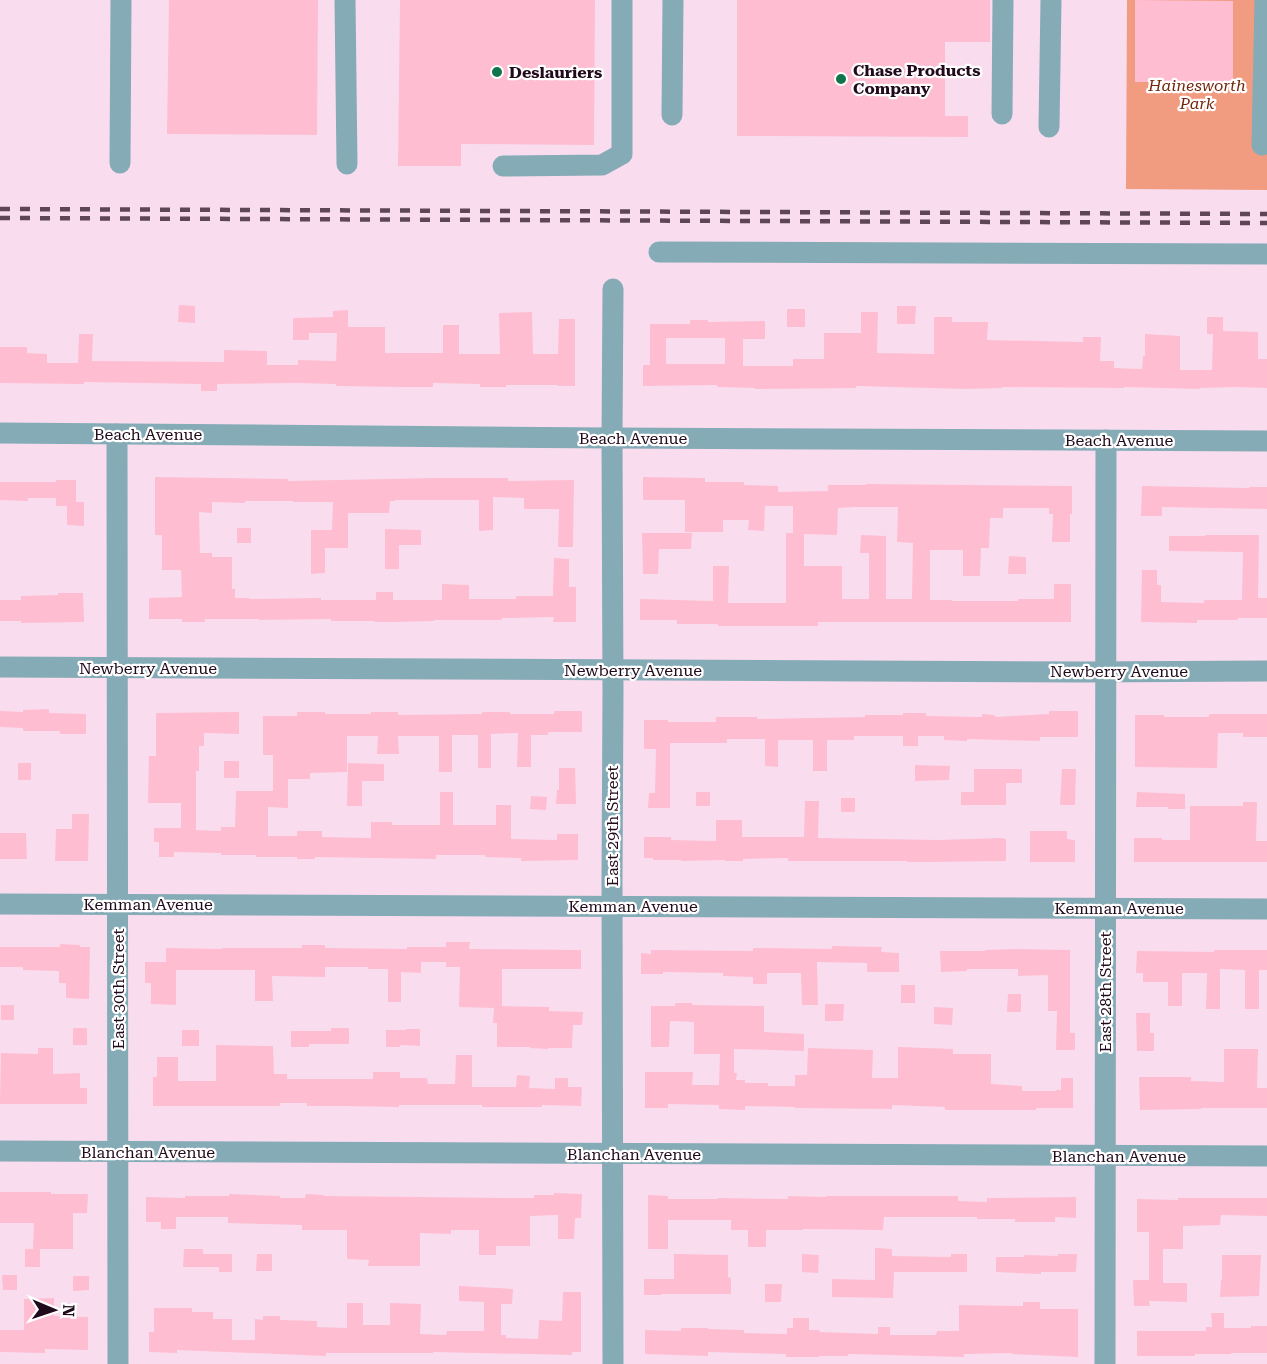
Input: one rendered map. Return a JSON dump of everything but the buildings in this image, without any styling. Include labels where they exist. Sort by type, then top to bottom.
[{"type":"street","points":[[120,163],[121,0]]},
{"type":"street","points":[[345,0],[347,164]]},
{"type":"street","points":[[503,166],[602,165],[622,154],[622,0]]},
{"type":"street","points":[[672,115],[673,0]]},
{"type":"street","points":[[1002,114],[1003,0]]},
{"type":"street","points":[[1049,127],[1051,0]]},
{"type":"street","points":[[1262,145],[1265,0]]},
{"type":"street","points":[[659,252],[1267,254]]},
{"type":"street","name":"East 29th Street","points":[[613,289],[613,1364]]},
{"type":"street","name":"Beach Avenue","points":[[0,433],[1267,441]]},
{"type":"street","name":"East 30th Street","points":[[117,434],[118,1364]]},
{"type":"street","name":"East 28th Street","points":[[1105,1364],[1106,440]]},
{"type":"street","name":"Newberry Avenue","points":[[0,667],[1267,671]]},
{"type":"street","name":"Kemman Avenue","points":[[0,904],[1267,909]]},
{"type":"street","name":"Blanchan Avenue","points":[[0,1151],[1267,1156]]},
{"type":"green space","name":"Hainesworth Park","points":[[1127,0],[1267,0],[1267,190],[1126,189]]},
{"type":"railway","points":[[0,209],[1267,214]]},
{"type":"railway","points":[[0,218],[1267,223]]},
{"type":"place","name":"Deslauriers","points":[[497,72]]},
{"type":"place","name":"Chase Products Company","points":[[841,79]]}]
